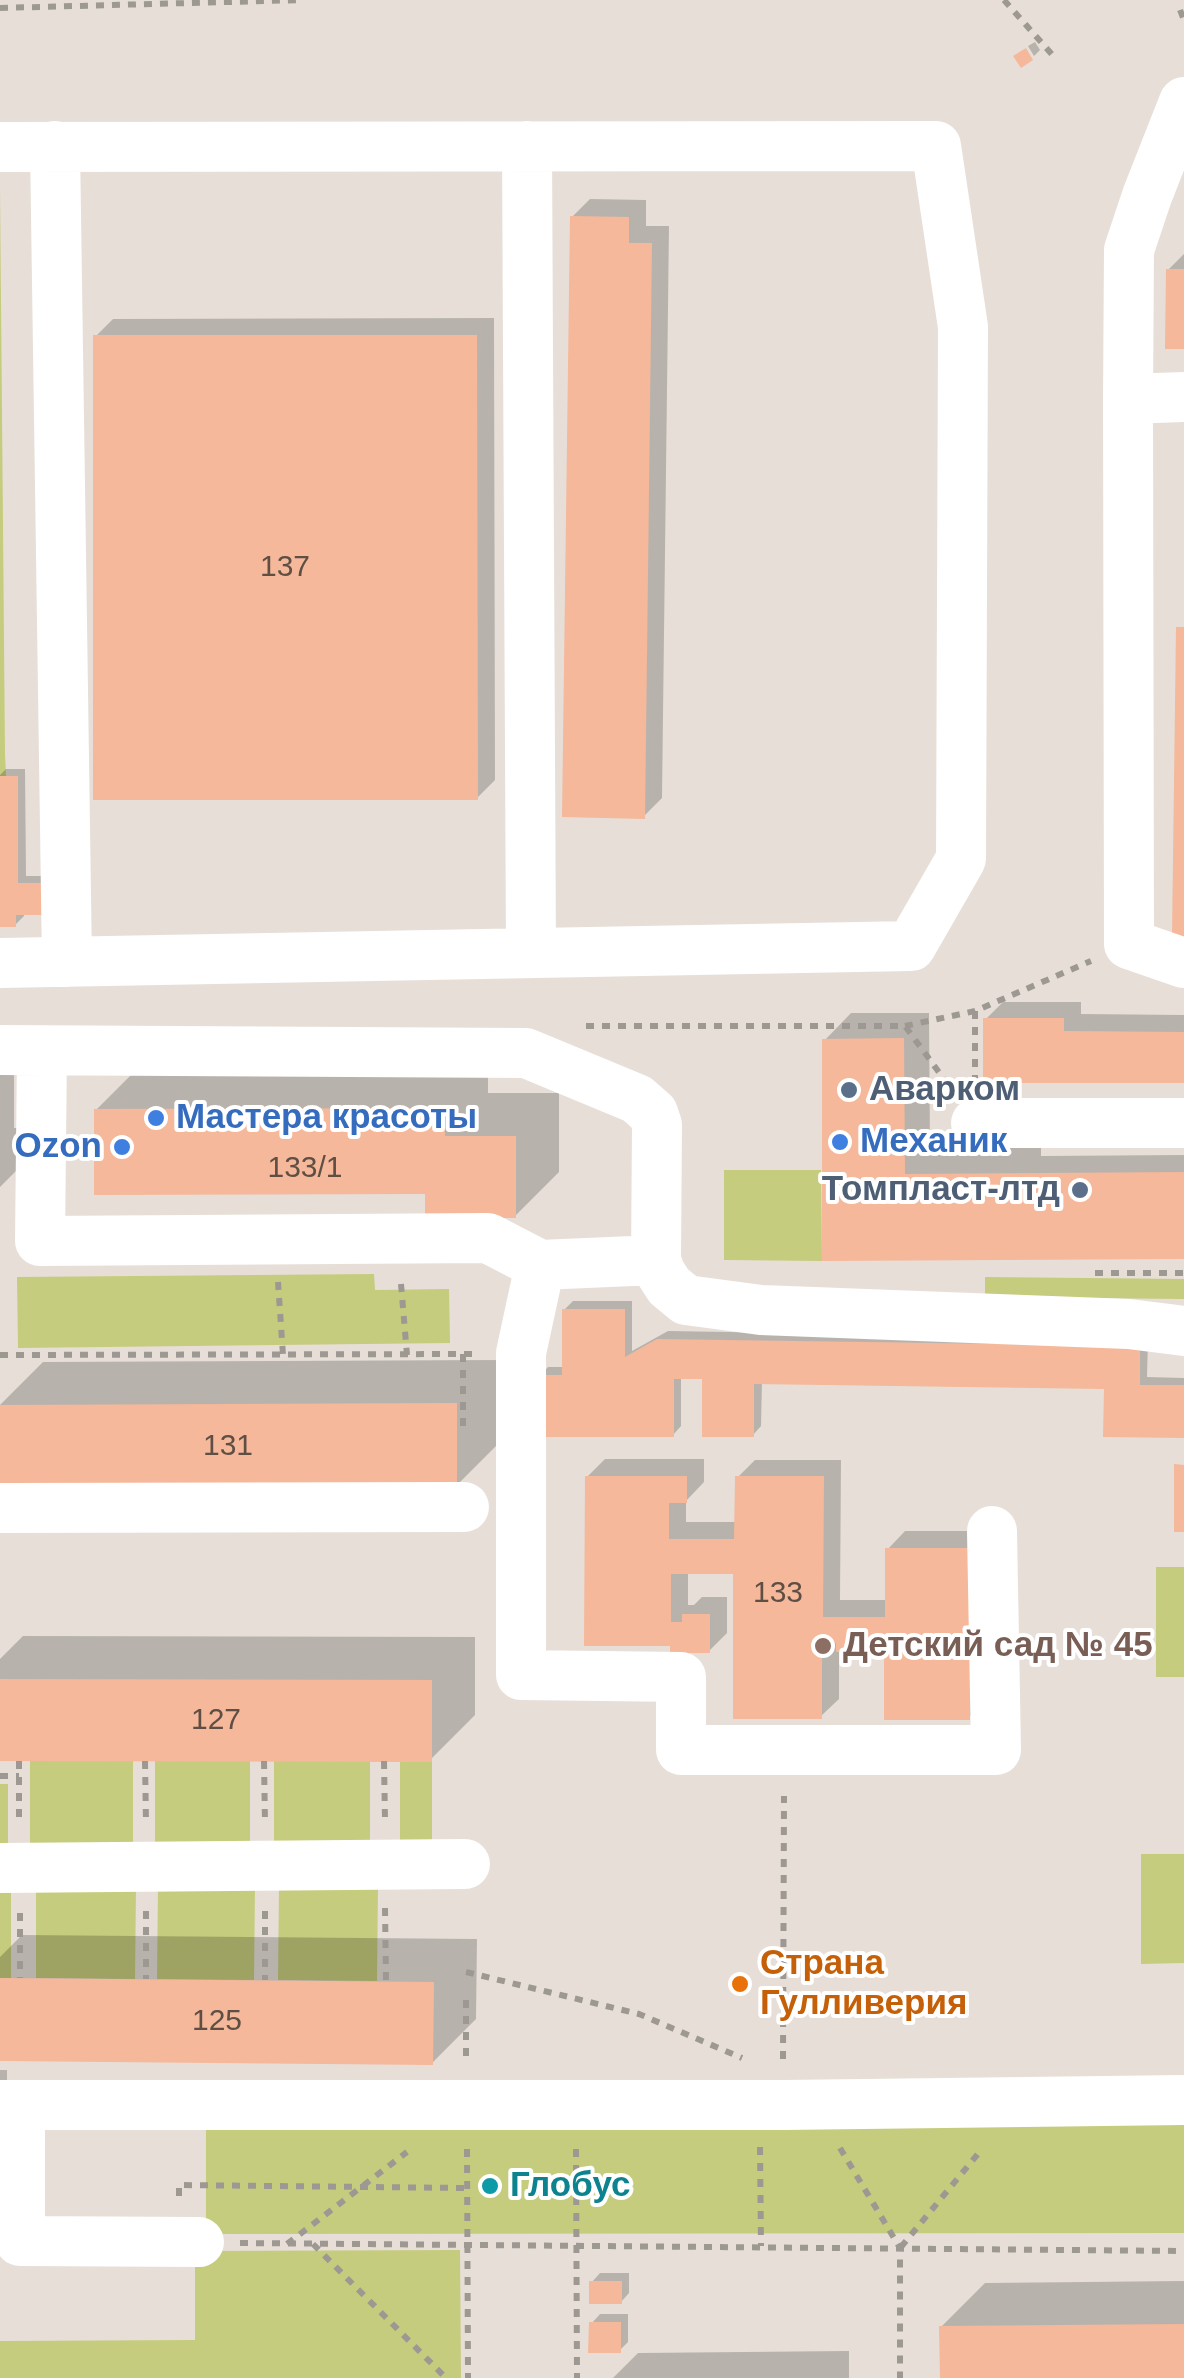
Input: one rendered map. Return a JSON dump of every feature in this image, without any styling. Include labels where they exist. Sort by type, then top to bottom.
[{"type":"street","points":[[1184,102],[1129,250],[1128,398],[1129,944],[1184,964]]},
{"type":"street","points":[[55,146],[66,962]]},
{"type":"street","points":[[527,146],[531,954]]},
{"type":"street","points":[[0,147],[936,146],[964,327],[960,859],[911,946],[0,963]]},
{"type":"street","points":[[1128,398],[1184,397]]},
{"type":"street","points":[[656,1260],[540,1265],[488,1238],[40,1241],[21,1050],[526,1053],[638,1099],[653,1112],[657,1125],[656,1260],[669,1286],[686,1300],[761,1310],[1129,1324],[1184,1332]]},
{"type":"street","points":[[976,1123],[1184,1123]]},
{"type":"street","points":[[540,1265],[520,1353],[521,1676],[682,1677],[681,1750],[996,1750],[992,1531]]},
{"type":"street","points":[[0,1508],[464,1507]]},
{"type":"street","points":[[0,1868],[465,1864]]},
{"type":"street","points":[[189,2242],[20,2241],[10,2105],[786,2105],[1184,2100]]},
{"type":"path","points":[[0,8],[303,0]]},
{"type":"path","points":[[1004,0],[1056,58]]},
{"type":"path","points":[[1180,10],[1184,20]]},
{"type":"path","points":[[656,1026],[905,1026],[974,1012],[1129,944]]},
{"type":"path","points":[[974,1012],[976,1123]]},
{"type":"path","points":[[905,1026],[976,1123]]},
{"type":"path","points":[[397,1238],[407,1354]]},
{"type":"path","points":[[275,1240],[284,1355]]},
{"type":"path","points":[[0,1354],[463,1354],[463,1430]]},
{"type":"path","points":[[761,2246],[786,2105],[782,1960],[785,1750]]},
{"type":"path","points":[[0,1776],[19,1776]]},
{"type":"path","points":[[466,1972],[639,2014],[744,2059],[786,2105],[900,2248],[900,2378]]},
{"type":"path","points":[[466,2000],[468,2378]]},
{"type":"path","points":[[900,2248],[1021,2102]]},
{"type":"path","points":[[576,2105],[577,2378]]},
{"type":"path","points":[[287,2244],[408,2152]]},
{"type":"path","points":[[467,2188],[179,2185],[189,2242],[1184,2251]]},
{"type":"path","points":[[313,2244],[446,2378]]},
{"type":"green space","points":[[0,187],[5,754],[6,776],[0,776]]},
{"type":"green space","points":[[724,1170],[821,1170],[822,1261],[724,1260]]},
{"type":"green space","points":[[374,1274],[375,1290],[449,1289],[450,1343],[18,1348],[17,1277]]},
{"type":"green space","points":[[985,1277],[1184,1279],[1184,1299],[985,1297]]},
{"type":"green space","points":[[1156,1567],[1184,1567],[1184,1677],[1156,1677]]},
{"type":"green space","points":[[30,1761],[133,1761],[133,1854],[30,1854]]},
{"type":"green space","points":[[155,1761],[250,1761],[250,1854],[155,1854]]},
{"type":"green space","points":[[274,1761],[370,1761],[370,1854],[274,1854]]},
{"type":"green space","points":[[400,1762],[432,1762],[432,1854],[400,1854]]},
{"type":"green space","points":[[0,1784],[8,1784],[8,1854],[0,1854]]},
{"type":"green space","points":[[1141,1854],[1184,1854],[1184,1963],[1141,1964]]},
{"type":"green space","points":[[158,1885],[255,1886],[254,1980],[157,1979]]},
{"type":"green space","points":[[279,1885],[378,1886],[377,1981],[278,1980]]},
{"type":"green space","points":[[36,1886],[136,1887],[135,1979],[36,1978]]},
{"type":"green space","points":[[0,1887],[11,1887],[11,1978],[0,1978]]},
{"type":"green space","points":[[1184,2114],[1184,2233],[206,2234],[206,2122]]},
{"type":"green space","points":[[460,2250],[461,2378],[0,2378],[0,2341],[195,2340],[195,2251]]},
{"type":"building","points":[[1026,48],[1033,60],[1021,68],[1013,56]]},
{"type":"building","points":[[570,216],[629,217],[629,243],[652,243],[645,819],[562,817]]},
{"type":"building","points":[[1166,269],[1184,269],[1184,349],[1165,349]]},
{"type":"building","points":[[93,335],[477,335],[478,800],[93,800]]},
{"type":"building","points":[[1176,627],[1184,627],[1184,937],[1172,936]]},
{"type":"building","points":[[0,776],[18,776],[18,883],[54,883],[54,915],[16,915],[16,927],[0,927]]},
{"type":"building","points":[[983,1018],[1064,1018],[1064,1031],[1184,1032],[1184,1083],[983,1083]]},
{"type":"building","points":[[904,1038],[905,1174],[1184,1172],[1184,1259],[822,1261],[822,1039]]},
{"type":"building","points":[[445,1108],[445,1136],[516,1136],[516,1218],[425,1218],[425,1194],[94,1195],[94,1109]]},
{"type":"building","points":[[562,1309],[625,1309],[625,1357],[657,1339],[1140,1346],[1140,1385],[1184,1385],[1184,1438],[1103,1437],[1104,1389],[754,1384],[754,1437],[702,1437],[702,1379],[674,1379],[674,1437],[537,1437],[537,1375],[562,1375]]},
{"type":"building","points":[[457,1403],[457,1489],[0,1490],[0,1405]]},
{"type":"building","points":[[1174,1464],[1184,1465],[1184,1532],[1174,1532]]},
{"type":"building","points":[[585,1476],[687,1476],[687,1503],[669,1503],[669,1539],[734,1539],[735,1476],[824,1476],[823,1617],[885,1617],[885,1548],[970,1548],[970,1720],[884,1720],[884,1642],[870,1641],[870,1652],[836,1652],[836,1643],[822,1643],[822,1719],[733,1719],[733,1574],[671,1574],[671,1622],[682,1622],[682,1614],[710,1614],[710,1653],[670,1653],[670,1646],[584,1646]]},
{"type":"building","points":[[0,1679],[432,1680],[432,1762],[0,1761]]},
{"type":"building","points":[[0,1978],[434,1982],[433,2065],[0,2061]]},
{"type":"building","points":[[589,2281],[622,2281],[622,2304],[589,2304]]},
{"type":"building","points":[[589,2322],[621,2322],[621,2353],[588,2353]]},
{"type":"building","points":[[1184,2324],[1184,2378],[940,2378],[939,2326]]},
{"type":"place","name":"Аварком","points":[[849,1090]]},
{"type":"place","name":"Мастера красоты","points":[[156,1118]]},
{"type":"place","name":"Механик","points":[[840,1142]]},
{"type":"place","name":"Ozon","points":[[122,1147]]},
{"type":"place","name":"Томпласт-лтд","points":[[1080,1190]]},
{"type":"place","name":"Детский сад № 45","points":[[823,1646]]},
{"type":"place","name":"Страна Гулливерия","points":[[740,1984]]},
{"type":"place","name":"Глобус","points":[[490,2186]]}]
